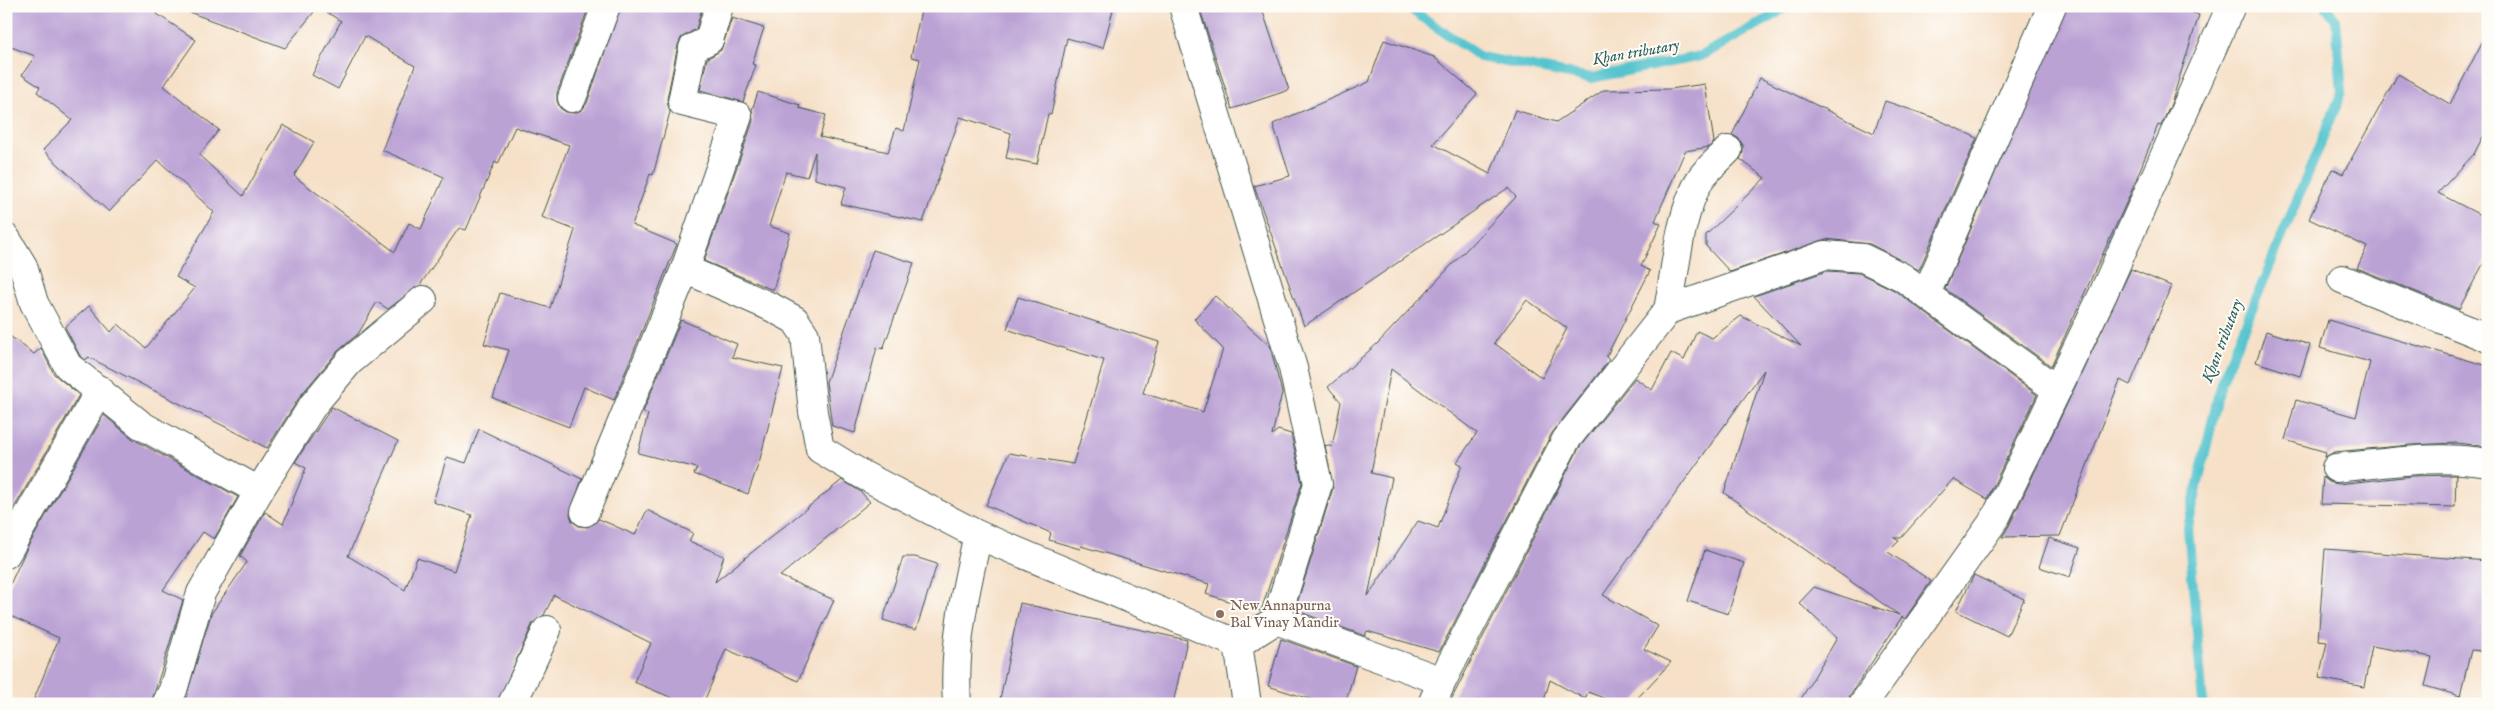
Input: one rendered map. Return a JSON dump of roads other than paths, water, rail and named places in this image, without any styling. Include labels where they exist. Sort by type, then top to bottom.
[{"type":"street","points":[[572,98],[606,6]]},
{"type":"street","points":[[585,512],[685,270],[738,116],[682,102],[693,48],[708,40],[719,6]]},
{"type":"street","points":[[1183,6],[1293,368],[1318,484],[1276,620],[1238,644]]},
{"type":"street","points":[[1926,294],[2052,6]]},
{"type":"street","points":[[1863,704],[1995,519],[2103,294],[2207,64],[2231,6]]},
{"type":"street","points":[[1276,620],[1437,692],[1566,440],[1668,310],[1686,214],[1691,197],[1702,176],[1728,150]]},
{"type":"street","points":[[6,238],[23,266],[34,303],[68,366],[142,425],[259,491]]},
{"type":"street","points":[[1668,310],[1825,255],[1863,258],[1902,277],[2057,390]]},
{"type":"street","points":[[685,270],[771,306],[795,320],[805,335],[813,412],[820,449],[861,474],[978,535],[1238,644]]},
{"type":"street","points":[[2342,279],[2488,338]]},
{"type":"street","points":[[166,704],[173,690],[201,593],[259,491],[313,405],[349,362],[423,300]]},
{"type":"street","points":[[6,554],[100,390]]},
{"type":"street","points":[[2336,468],[2429,458],[2464,459],[2488,464]]},
{"type":"street","points":[[956,704],[955,684],[960,613],[978,535]]},
{"type":"street","points":[[512,704],[547,630]]},
{"type":"street","points":[[1238,644],[1247,704]]},
{"type":"waterway","name":"Khan tributary","points":[[1406,6],[1480,57],[1591,78],[1701,56],[1773,16],[1786,6]]},
{"type":"waterway","name":"Khan tributary","points":[[2203,704],[2188,527],[2221,383],[2342,92],[2336,20],[2326,6]]},
{"type":"place","name":"New Annapurna Bal Vinay Mandir","points":[[1220,614]]}]
